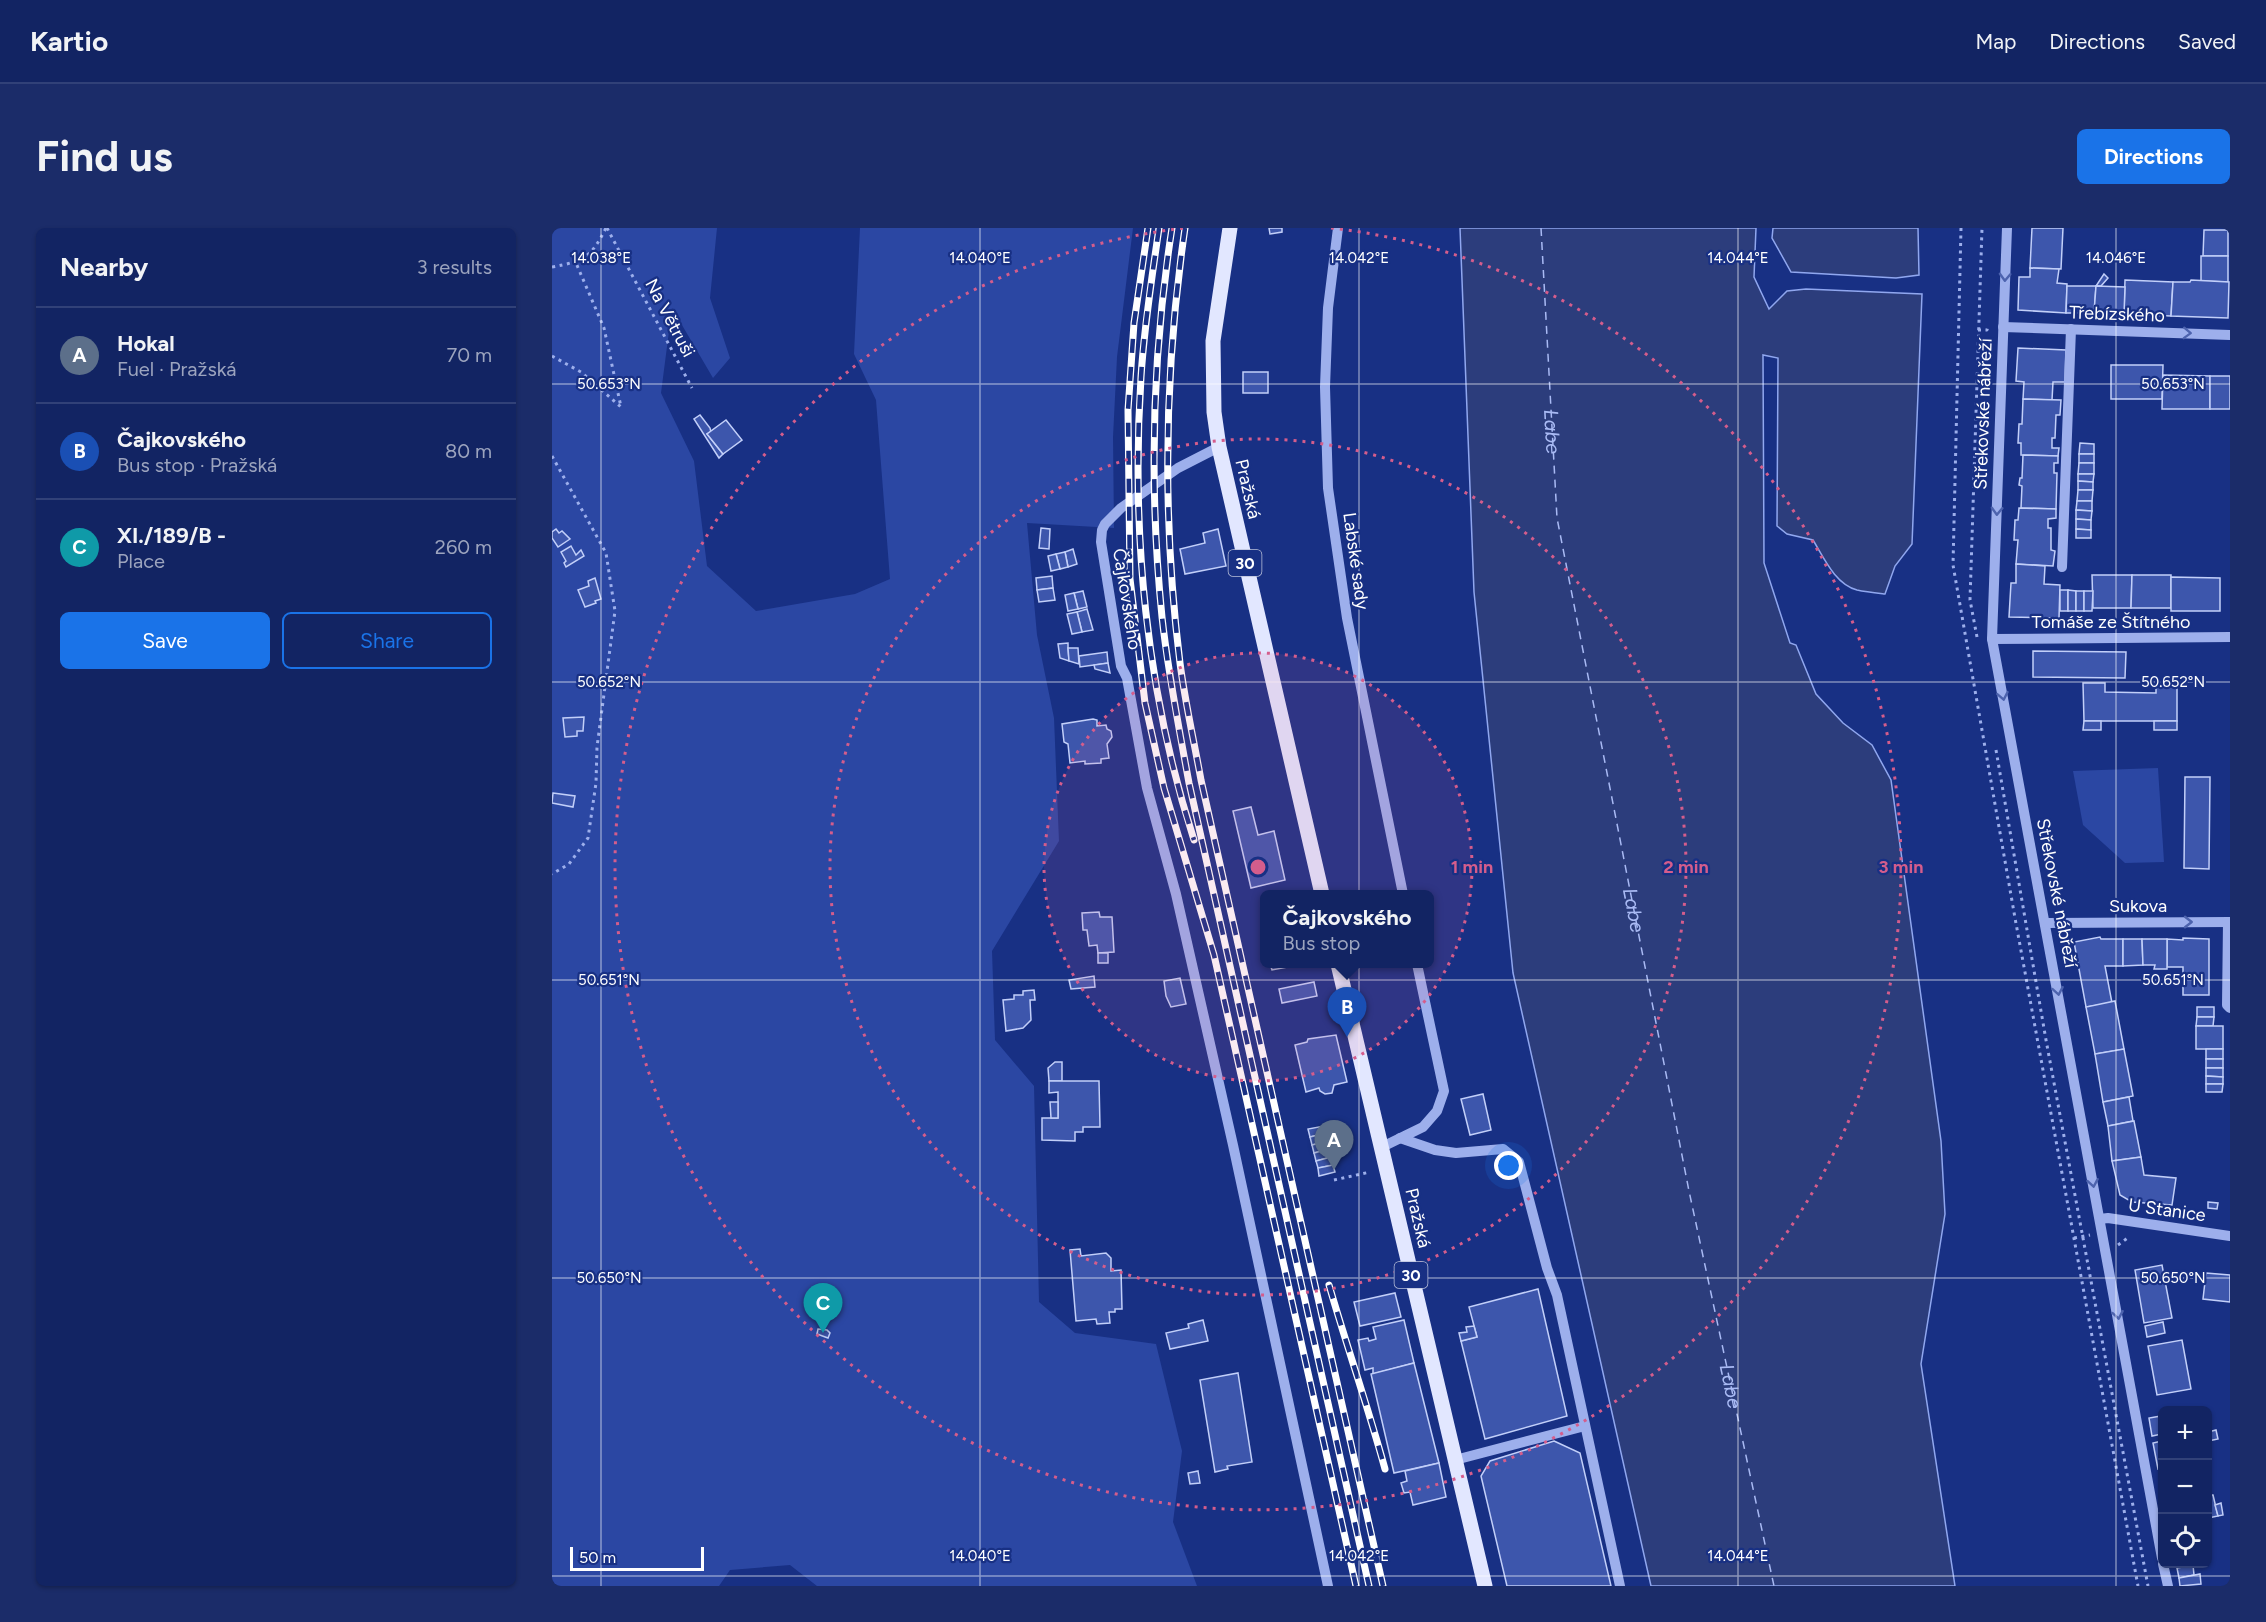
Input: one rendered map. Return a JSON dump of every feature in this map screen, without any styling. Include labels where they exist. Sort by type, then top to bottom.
[{"type":"main road","name":"Pražská","points":[[1230,228],[1213,341],[1214,412],[1219,447],[1321,890]]},
{"type":"main road","name":"Pražská","points":[[1339,968],[1485,1586]]},
{"type":"street","name":"Labské sady","points":[[1338,228],[1329,308],[1325,387],[1328,488],[1347,618],[1402,890]]},
{"type":"street","name":"Střekovské nábřeží","points":[[2007,228],[1992,639],[2158,1531]]},
{"type":"street","name":"Třebízského","points":[[2003,327],[2230,334]]},
{"type":"street","points":[[2062,567],[2071,329]]},
{"type":"street","name":"Čajkovského","points":[[1219,447],[1178,468],[1120,508],[1105,524],[1101,542],[1121,666],[1127,678],[1147,788],[1176,894],[1231,1134],[1328,1586]]},
{"type":"street","name":"Tomáše ze Štítného","points":[[1992,639],[2230,638]]},
{"type":"street","points":[[2229,922],[2227,1005],[2230,1008]]},
{"type":"street","name":"Sukova","points":[[2046,923],[2229,922]]},
{"type":"street","points":[[1382,1147],[1423,1127],[1437,1111],[1444,1091],[1418,968]]},
{"type":"street","points":[[1400,1138],[1435,1150],[1456,1152],[1503,1149],[1519,1162],[1547,1268],[1557,1295],[1620,1586]]},
{"type":"street","name":"U Stanice","points":[[2100,1219],[2108,1218],[2230,1236]]},
{"type":"street","points":[[1455,1460],[1585,1426]]},
{"type":"street","points":[[2164,1568],[2168,1586]]},
{"type":"path","points":[[552,267],[576,263],[595,249],[606,228]]},
{"type":"path","name":"Na Větruši","points":[[606,228],[692,388]]},
{"type":"path","points":[[1961,228],[1953,565],[2015,918],[2138,1586]]},
{"type":"path","points":[[552,356],[581,372],[621,407],[604,328],[576,263]]},
{"type":"path","points":[[552,456],[606,552],[615,612],[597,747],[596,783],[588,838],[569,864],[552,874]]},
{"type":"path","points":[[1334,1180],[1386,1168]]},
{"type":"shaded area","points":[[552,228],[717,228],[710,298],[730,358],[713,378],[672,308],[661,393],[694,461],[707,566],[756,611],[855,594],[890,579],[876,400],[854,354],[860,228],[1133,228],[1117,357],[1113,437],[1114,528],[1027,523],[1037,635],[1054,718],[1059,841],[992,951],[995,1040],[1034,1086],[1039,1302],[1075,1333],[1156,1344],[1182,1451],[1173,1522],[1197,1586],[817,1586],[790,1565],[730,1570],[719,1586],[552,1586]]},
{"type":"shaded area","points":[[2158,768],[2164,862],[2125,863],[2083,825],[2073,771]]},
{"type":"water","name":"Labe","points":[[1460,228],[1756,228],[1754,277],[1769,309],[1787,291],[1806,289],[1922,294],[1912,544],[1895,566],[1885,594],[1860,591],[1849,587],[1831,570],[1813,540],[1787,534],[1777,526],[1778,358],[1763,355],[1764,563],[1790,643],[1796,645],[1816,694],[1843,723],[1872,745],[1891,780],[1941,1141],[1945,1214],[1921,1364],[1955,1586],[1651,1586],[1513,973],[1474,592]]},
{"type":"water","points":[[1773,228],[1918,228],[1919,275],[1896,278],[1791,272],[1772,238]]},
{"type":"building","points":[[1269,228],[1282,228],[1282,232],[1270,234]]},
{"type":"building","points":[[2032,228],[2063,228],[2061,269],[2030,268]]},
{"type":"building","points":[[2204,230],[2228,230],[2228,256],[2203,256]]},
{"type":"building","points":[[2201,256],[2228,256],[2228,282],[2201,281]]},
{"type":"building","points":[[2030,268],[2059,269],[2057,283],[2067,284],[2066,313],[2018,310],[2019,277],[2030,277]]},
{"type":"building","points":[[2104,274],[2108,278],[2101,286],[2096,286]]},
{"type":"building","points":[[2125,280],[2173,282],[2171,316],[2124,314]]},
{"type":"building","points":[[2191,280],[2229,282],[2228,318],[2171,316],[2173,282],[2190,282]]},
{"type":"building","points":[[2067,286],[2096,286],[2094,313],[2066,313]]},
{"type":"building","points":[[2096,286],[2125,287],[2124,314],[2094,313]]},
{"type":"building","points":[[2018,348],[2066,350],[2065,382],[2053,382],[2052,400],[2023,399],[2024,382],[2016,381]]},
{"type":"building","points":[[2111,365],[2163,365],[2162,399],[2111,399]]},
{"type":"building","points":[[1243,372],[1268,372],[1268,393],[1243,393]]},
{"type":"building","points":[[2163,375],[2210,376],[2210,409],[2162,409]]},
{"type":"building","points":[[2210,376],[2230,376],[2230,409],[2210,409]]},
{"type":"building","points":[[2023,399],[2061,400],[2060,415],[2056,415],[2055,438],[2052,438],[2052,448],[2059,448],[2058,456],[2021,455],[2021,443],[2018,443],[2019,424],[2022,424]]},
{"type":"building","points":[[700,415],[710,428],[711,432],[707,434],[723,454],[719,458],[694,419]]},
{"type":"building","points":[[726,420],[742,440],[723,454],[707,434]]},
{"type":"building","points":[[2080,443],[2094,444],[2094,454],[2079,454]]},
{"type":"building","points":[[2079,454],[2094,454],[2094,463],[2079,463]]},
{"type":"building","points":[[2023,455],[2058,456],[2058,463],[2054,463],[2054,473],[2057,473],[2056,509],[2021,508],[2022,486],[2019,485],[2020,478],[2022,478]]},
{"type":"building","points":[[2079,463],[2094,463],[2094,474],[2078,474]]},
{"type":"building","points":[[2078,474],[2094,474],[2093,482],[2078,481]]},
{"type":"building","points":[[2078,481],[2093,482],[2093,490],[2078,490]]},
{"type":"building","points":[[2078,490],[2093,490],[2092,501],[2077,501]]},
{"type":"building","points":[[2077,501],[2092,501],[2092,511],[2076,510]]},
{"type":"building","points":[[2019,508],[2056,509],[2056,518],[2048,519],[2048,528],[2051,528],[2051,550],[2055,551],[2053,566],[2016,564],[2018,540],[2014,540],[2015,520],[2018,520]]},
{"type":"building","points":[[2076,510],[2092,511],[2091,520],[2076,519]]},
{"type":"building","points":[[2076,519],[2091,520],[2091,530],[2076,529]]},
{"type":"building","points":[[1041,528],[1050,529],[1049,549],[1039,548]]},
{"type":"building","points":[[556,529],[559,533],[562,531],[570,539],[558,547],[552,538],[552,532]]},
{"type":"building","points":[[1218,529],[1226,566],[1185,574],[1180,549],[1205,543],[1203,533]]},
{"type":"building","points":[[2076,529],[2091,530],[2091,538],[2076,538]]},
{"type":"building","points":[[571,546],[576,555],[581,550],[584,556],[566,567],[564,563],[566,561],[561,552]]},
{"type":"building","points":[[1073,549],[1077,564],[1068,567],[1065,552]]},
{"type":"building","points":[[1065,552],[1068,567],[1060,569],[1056,554]]},
{"type":"building","points":[[1056,554],[1060,569],[1051,571],[1048,556]]},
{"type":"building","points":[[2016,564],[2045,566],[2044,584],[2060,585],[2059,618],[2009,617],[2011,583],[2016,583]]},
{"type":"building","points":[[2092,575],[2132,575],[2131,608],[2093,608]]},
{"type":"building","points":[[2132,575],[2171,575],[2171,608],[2131,608]]},
{"type":"building","points":[[1052,576],[1053,588],[1037,590],[1036,578]]},
{"type":"building","points":[[2171,577],[2220,578],[2220,611],[2171,611]]},
{"type":"building","points":[[595,578],[601,599],[585,607],[578,590],[589,586],[588,581]]},
{"type":"building","points":[[1053,588],[1055,600],[1039,602],[1037,590]]},
{"type":"building","points":[[2060,590],[2068,590],[2068,611],[2060,611]]},
{"type":"building","points":[[2068,590],[2076,591],[2076,611],[2068,611]]},
{"type":"building","points":[[1083,591],[1087,607],[1078,609],[1074,593]]},
{"type":"building","points":[[2076,591],[2084,591],[2084,611],[2076,611]]},
{"type":"building","points":[[2084,591],[2093,591],[2092,611],[2084,611]]},
{"type":"building","points":[[1074,593],[1078,609],[1068,611],[1065,595]]},
{"type":"building","points":[[1087,609],[1093,630],[1082,632],[1077,612]]},
{"type":"building","points":[[1077,612],[1082,632],[1072,634],[1067,614]]},
{"type":"building","points":[[1068,643],[1069,661],[1060,658],[1058,644]]},
{"type":"building","points":[[1068,648],[1078,648],[1079,664],[1069,661]]},
{"type":"building","points":[[2033,651],[2126,652],[2125,678],[2033,677]]},
{"type":"building","points":[[1107,652],[1108,663],[1080,667],[1079,656]]},
{"type":"building","points":[[1108,663],[1110,673],[1095,669],[1094,665]]},
{"type":"building","points":[[2083,683],[2105,683],[2105,692],[2156,693],[2156,684],[2177,684],[2177,721],[2084,721]]},
{"type":"building","points":[[584,717],[583,731],[577,731],[577,736],[565,737],[563,718]]},
{"type":"building","points":[[1097,720],[1097,726],[1106,725],[1111,731],[1112,737],[1107,744],[1109,758],[1101,759],[1101,763],[1085,764],[1085,761],[1070,763],[1068,744],[1064,742],[1062,724]]},
{"type":"building","points":[[2084,721],[2101,721],[2101,730],[2083,730]]},
{"type":"building","points":[[2154,721],[2177,721],[2177,730],[2154,730]]},
{"type":"building","points":[[2185,777],[2210,777],[2209,869],[2184,868]]},
{"type":"building","points":[[553,793],[575,796],[573,807],[552,803]]},
{"type":"building","points":[[1251,807],[1258,835],[1274,831],[1285,880],[1251,888],[1233,811]]},
{"type":"building","points":[[1099,912],[1100,917],[1112,917],[1114,952],[1098,953],[1097,945],[1089,946],[1087,930],[1083,930],[1082,913]]},
{"type":"building","points":[[2100,937],[2101,939],[2123,939],[2123,966],[2105,966],[2112,1003],[2086,1007],[2074,942]]},
{"type":"building","points":[[2183,938],[2209,939],[2209,995],[2183,995],[2183,967],[2167,967],[2167,939],[2183,940]]},
{"type":"building","points":[[2123,939],[2142,939],[2143,965],[2123,966]]},
{"type":"building","points":[[2142,939],[2167,939],[2167,969],[2154,969],[2155,965],[2143,965]]},
{"type":"building","points":[[1098,953],[1108,953],[1108,963],[1098,963]]},
{"type":"building","points":[[1094,976],[1095,987],[1071,989],[1069,980]]},
{"type":"building","points":[[1180,978],[1186,1004],[1171,1007],[1166,996],[1164,981]]},
{"type":"building","points":[[1314,982],[1317,996],[1282,1003],[1279,989]]},
{"type":"building","points":[[1034,990],[1035,1000],[1030,1000],[1031,1020],[1023,1028],[1006,1031],[1003,1000],[1014,999],[1014,995],[1023,995],[1023,991]]},
{"type":"building","points":[[2115,1001],[2124,1049],[2095,1054],[2086,1007]]},
{"type":"building","points":[[2197,1007],[2214,1007],[2214,1017],[2197,1017]]},
{"type":"building","points":[[2197,1017],[2214,1017],[2213,1026],[2196,1026]]},
{"type":"building","points":[[2196,1026],[2223,1026],[2223,1049],[2196,1049]]},
{"type":"building","points":[[1336,1035],[1347,1082],[1334,1085],[1332,1093],[1325,1094],[1319,1088],[1306,1092],[1295,1045],[1307,1042],[1308,1039]]},
{"type":"building","points":[[2124,1049],[2133,1096],[2103,1102],[2095,1054]]},
{"type":"building","points":[[2206,1049],[2223,1049],[2223,1059],[2206,1059]]},
{"type":"building","points":[[2206,1059],[2223,1059],[2223,1068],[2206,1068]]},
{"type":"building","points":[[1055,1062],[1062,1062],[1062,1081],[1049,1081],[1048,1068]]},
{"type":"building","points":[[2206,1068],[2223,1068],[2223,1077],[2206,1076]]},
{"type":"building","points":[[2206,1076],[2223,1077],[2223,1084],[2206,1084]]},
{"type":"building","points":[[1049,1081],[1099,1081],[1100,1127],[1083,1127],[1083,1132],[1075,1132],[1075,1141],[1042,1140],[1042,1118],[1058,1118],[1058,1092],[1049,1093]]},
{"type":"building","points":[[2206,1084],[2223,1084],[2222,1092],[2206,1092]]},
{"type":"building","points":[[1483,1094],[1491,1130],[1470,1135],[1461,1099]]},
{"type":"building","points":[[2129,1097],[2133,1121],[2108,1126],[2103,1102]]},
{"type":"building","points":[[1050,1102],[1058,1102],[1058,1118],[1051,1118]]},
{"type":"building","points":[[2134,1121],[2141,1157],[2112,1161],[2108,1126]]},
{"type":"building","points":[[1324,1126],[1326,1133],[1310,1137],[1308,1129]]},
{"type":"building","points":[[1326,1133],[1328,1141],[1312,1145],[1310,1137]]},
{"type":"building","points":[[1328,1141],[1329,1149],[1314,1153],[1312,1145]]},
{"type":"building","points":[[1329,1149],[1331,1157],[1316,1161],[1314,1153]]},
{"type":"building","points":[[1331,1157],[1333,1165],[1318,1168],[1316,1161]]},
{"type":"building","points":[[2141,1157],[2144,1175],[2176,1178],[2172,1205],[2132,1202],[2120,1195],[2112,1161]]},
{"type":"building","points":[[1333,1165],[1335,1172],[1319,1176],[1318,1168]]},
{"type":"building","points":[[2208,1202],[2218,1203],[2217,1209],[2208,1208]]},
{"type":"building","points":[[1080,1249],[1081,1256],[1106,1253],[1111,1258],[1111,1271],[1121,1270],[1122,1309],[1109,1312],[1110,1323],[1097,1324],[1096,1319],[1076,1321],[1070,1250]]},
{"type":"building","points":[[2162,1265],[2172,1318],[2144,1323],[2135,1270]]},
{"type":"building","points":[[2206,1273],[2230,1275],[2230,1302],[2203,1299]]},
{"type":"building","points":[[1538,1289],[1567,1416],[1485,1439],[1461,1341],[1477,1337],[1469,1307]]},
{"type":"building","points":[[1395,1293],[1401,1317],[1360,1326],[1354,1302]]},
{"type":"building","points":[[1203,1320],[1208,1341],[1170,1349],[1166,1333],[1189,1328],[1188,1324]]},
{"type":"building","points":[[1404,1320],[1414,1363],[1373,1374],[1373,1368],[1365,1370],[1358,1340],[1376,1339],[1373,1327]]},
{"type":"building","points":[[2163,1322],[2165,1333],[2147,1337],[2145,1326]]},
{"type":"building","points":[[1474,1326],[1477,1337],[1461,1341],[1459,1333],[1467,1332],[1466,1327]]},
{"type":"building","points":[[818,1329],[827,1330],[830,1333],[828,1338],[817,1334]]},
{"type":"building","points":[[2182,1340],[2191,1389],[2157,1395],[2148,1346]]},
{"type":"building","points":[[1414,1363],[1439,1463],[1394,1473],[1371,1374]]},
{"type":"building","points":[[1238,1373],[1252,1462],[1227,1466],[1228,1469],[1215,1472],[1200,1380]]},
{"type":"building","points":[[2158,1416],[2158,1435],[2152,1436],[2149,1418]]},
{"type":"building","points":[[2216,1430],[2218,1439],[2212,1440],[2212,1431]]},
{"type":"building","points":[[1554,1441],[1580,1453],[1611,1586],[1507,1586],[1481,1476],[1490,1461]]},
{"type":"building","points":[[2158,1442],[2158,1469],[2153,1443]]},
{"type":"building","points":[[1439,1463],[1446,1497],[1413,1505],[1410,1492],[1404,1493],[1401,1483],[1407,1481],[1405,1471]]},
{"type":"building","points":[[1198,1471],[1200,1483],[1190,1484],[1188,1473]]},
{"type":"building","points":[[2212,1495],[2213,1495],[2218,1516],[2212,1517]]},
{"type":"building","points":[[2221,1503],[2223,1515],[2218,1516],[2215,1505]]},
{"type":"building","points":[[2177,1568],[2193,1568],[2194,1575],[2179,1578]]},
{"type":"building","points":[[2200,1574],[2201,1584],[2180,1586],[2179,1578]]},
{"type":"ferry route","points":[[1541,228],[1557,518],[1689,1191],[1774,1586]]},
{"type":"railway","points":[[1148,228],[1134,323],[1128,410],[1130,579],[1145,703],[1164,788],[1214,955],[1356,1586]]},
{"type":"railway","points":[[1159,228],[1141,377],[1138,435],[1141,553],[1146,611],[1164,727],[1194,840]]},
{"type":"railway","points":[[1172,228],[1160,325],[1154,471],[1158,568],[1167,659],[1189,783],[1369,1586]]},
{"type":"railway","points":[[1185,228],[1173,336],[1168,445],[1170,554],[1182,678],[1201,780],[1383,1586]]},
{"type":"railway","points":[[1329,1285],[1385,1469]]},
{"type":"place","name":"Čajkovského","points":[[1347,1037]]},
{"type":"place","name":"Hokal","points":[[1334,1170]]},
{"type":"place","name":"XI./189/B -","points":[[823,1333]]}]
